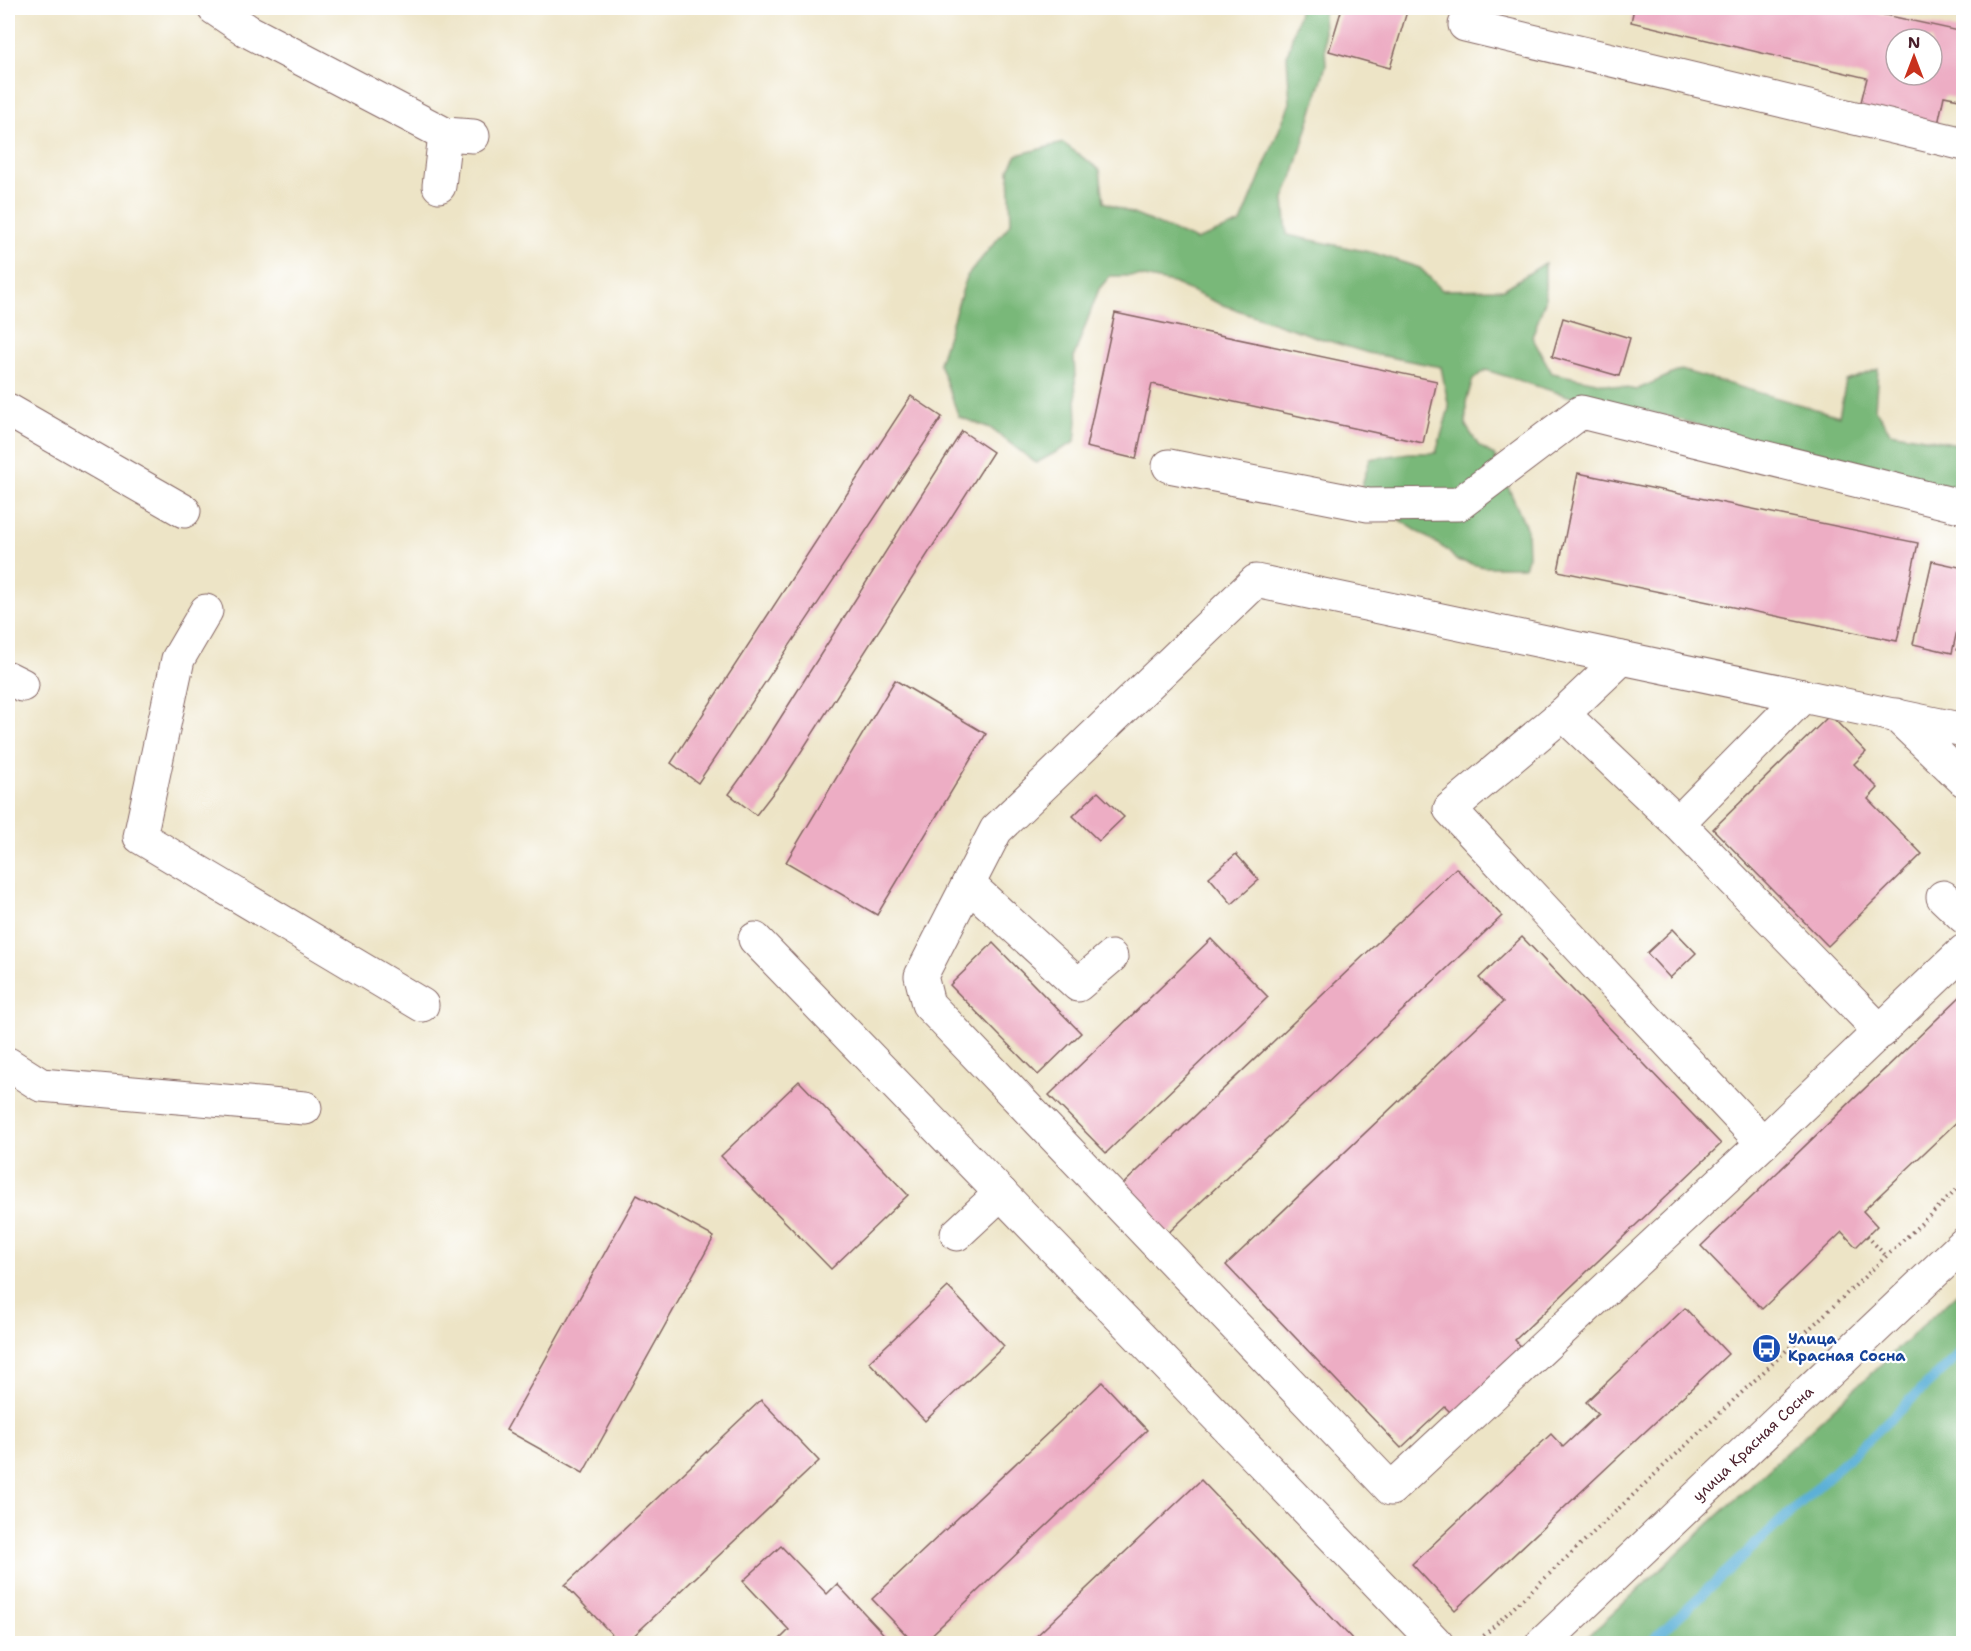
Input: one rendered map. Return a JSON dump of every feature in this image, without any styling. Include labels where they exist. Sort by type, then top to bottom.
[{"type":"street","points":[[214,8],[248,31],[459,135],[439,186]]},
{"type":"street","points":[[1465,25],[1964,144]]},
{"type":"street","points":[[8,410],[184,511]]},
{"type":"street","points":[[1169,466],[1368,505],[1459,504],[1581,412],[1964,507]]},
{"type":"street","points":[[1964,730],[1256,581],[996,830],[921,976],[928,1004],[1391,1489],[1763,1143],[1964,951]]},
{"type":"street","points":[[206,611],[178,659],[140,837],[422,1005]]},
{"type":"street","points":[[1622,658],[1563,714],[1450,809],[1763,1143]]},
{"type":"street","points":[[1678,823],[1803,696]]},
{"type":"street","points":[[1563,714],[1678,823],[1881,1032]]},
{"type":"street","points":[[1895,714],[1964,780]]},
{"type":"street","points":[[968,884],[1078,985],[1111,957]]},
{"type":"street","points":[[755,939],[1437,1644]]},
{"type":"street","points":[[8,1064],[41,1085],[305,1108]]},
{"type":"street","points":[[957,1234],[1001,1193]]},
{"type":"street","name":"улица Красная Сосна","points":[[1542,1644],[1964,1244]]},
{"type":"path","points":[[1474,1644],[1964,1183]]},
{"type":"path","points":[[1867,1236],[1887,1257]]},
{"type":"green space","points":[[1300,8],[1325,8],[1323,15],[1326,65],[1284,199],[1287,235],[1374,253],[1420,268],[1442,290],[1504,289],[1545,263],[1545,301],[1532,337],[1552,373],[1636,390],[1681,370],[1839,416],[1846,381],[1878,369],[1875,409],[1890,432],[1963,445],[1963,493],[1872,464],[1845,468],[1667,416],[1568,396],[1486,370],[1473,379],[1466,402],[1466,426],[1479,446],[1494,455],[1527,530],[1528,556],[1524,567],[1484,567],[1456,560],[1447,550],[1398,519],[1360,491],[1370,459],[1409,453],[1436,453],[1449,408],[1441,367],[1368,353],[1220,304],[1173,283],[1139,276],[1110,276],[1099,289],[1074,356],[1077,421],[1075,442],[1036,463],[990,428],[959,417],[939,363],[967,276],[1011,223],[1009,169],[1017,155],[1063,143],[1100,170],[1104,202],[1196,240],[1241,223],[1290,103],[1287,56]]},
{"type":"green space","points":[[1963,1288],[1963,1643],[1581,1643]]},
{"type":"building","points":[[1342,8],[1408,8],[1390,68],[1329,51]]},
{"type":"building","points":[[1634,8],[1853,8],[1941,27],[1884,27],[1884,87],[1944,87],[1944,28],[1964,32],[1964,100],[1944,96],[1937,129],[1859,110],[1867,78],[1631,22]]},
{"type":"building","points":[[1115,313],[1437,381],[1423,443],[1152,384],[1136,459],[1086,447]]},
{"type":"building","points":[[1563,318],[1630,338],[1619,376],[1552,357]]},
{"type":"building","points":[[911,396],[942,417],[698,783],[671,763]]},
{"type":"building","points":[[962,431],[993,452],[783,780],[756,815],[729,794],[755,758]]},
{"type":"building","points":[[1578,473],[1918,543],[1897,641],[1558,571]]},
{"type":"building","points":[[1932,561],[1964,568],[1964,600],[1952,653],[1913,644]]},
{"type":"building","points":[[1964,625],[1964,652],[1957,650]]},
{"type":"building","points":[[895,680],[986,734],[877,915],[786,862]]},
{"type":"building","points":[[1830,715],[1866,752],[1854,764],[1878,788],[1868,799],[1922,854],[1828,946],[1713,829]]},
{"type":"building","points":[[1098,792],[1124,817],[1099,841],[1073,816]]},
{"type":"building","points":[[1236,854],[1259,880],[1232,904],[1209,877]]},
{"type":"building","points":[[1456,868],[1502,916],[1164,1237],[1118,1189]]},
{"type":"building","points":[[1673,929],[1696,953],[1670,978],[1647,953]]},
{"type":"building","points":[[1522,937],[1721,1144],[1515,1340],[1528,1354],[1458,1420],[1445,1407],[1401,1448],[1226,1265],[1503,1002],[1479,978]]},
{"type":"building","points":[[1211,939],[1268,997],[1106,1153],[1049,1095]]},
{"type":"building","points":[[993,943],[1081,1033],[1038,1075],[950,985]]},
{"type":"building","points":[[1964,993],[1964,1115],[1863,1211],[1877,1226],[1856,1247],[1842,1232],[1762,1309],[1701,1246]]},
{"type":"building","points":[[799,1081],[908,1195],[831,1269],[721,1156]]},
{"type":"building","points":[[637,1195],[714,1237],[583,1473],[506,1430]]},
{"type":"building","points":[[948,1287],[1004,1346],[925,1421],[869,1362]]},
{"type":"building","points":[[1685,1308],[1728,1354],[1455,1610],[1412,1564],[1551,1434],[1563,1447],[1598,1414],[1586,1402]]},
{"type":"building","points":[[1102,1382],[1147,1430],[922,1644],[915,1644],[872,1599]]},
{"type":"building","points":[[761,1400],[819,1461],[625,1644],[621,1644],[565,1585]]},
{"type":"building","points":[[1201,1480],[1357,1644],[1028,1644]]},
{"type":"building","points":[[781,1546],[827,1594],[837,1584],[893,1644],[775,1644],[789,1630],[743,1581]]},
{"type":"waterway","points":[[1649,1644],[1964,1350]]},
{"type":"place","name":"Улица Красная Сосна","points":[[1767,1348]]}]
